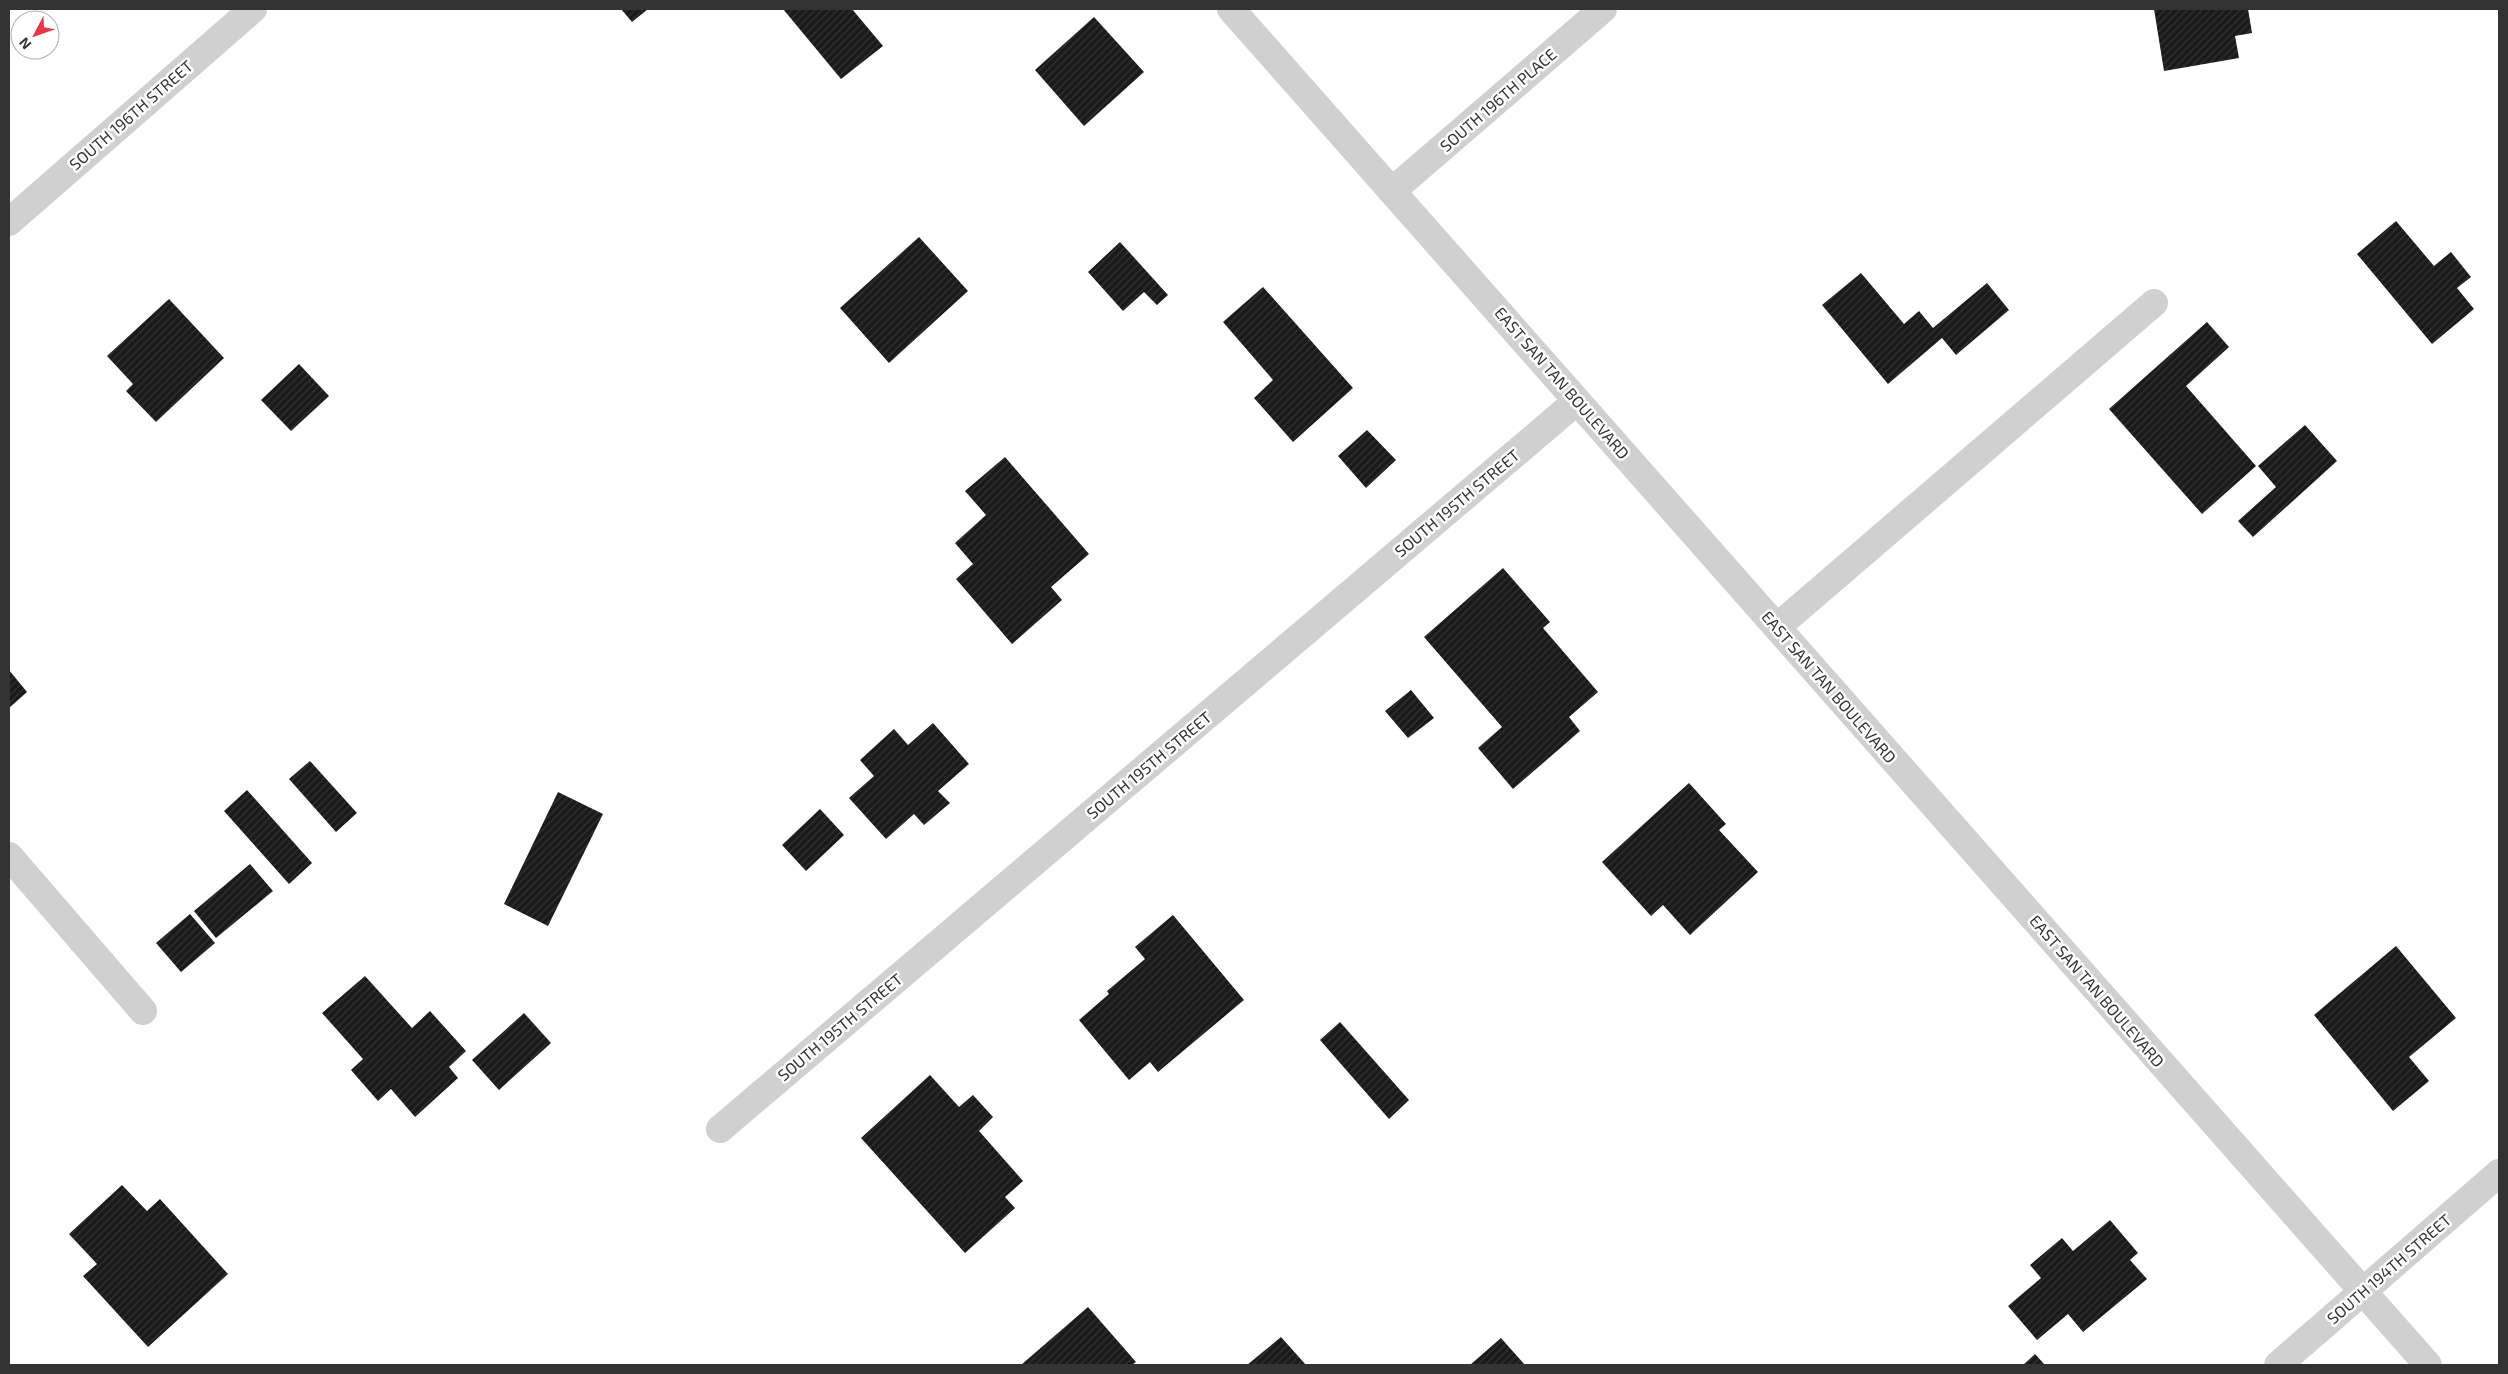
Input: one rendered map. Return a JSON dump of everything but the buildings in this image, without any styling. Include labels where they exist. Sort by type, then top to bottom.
[{"type":"street","name":"SOUTH 196TH STREET","points":[[9,222],[253,9]]},
{"type":"street","name":"EAST SAN TAN BOULEVARD","points":[[1232,9],[2428,1365]]},
{"type":"street","name":"SOUTH 196TH PLACE","points":[[1392,191],[1604,9]]},
{"type":"street","points":[[1777,627],[2154,303]]},
{"type":"street","name":"SOUTH 195TH STREET","points":[[720,1129],[1577,401]]},
{"type":"street","points":[[9,856],[143,1011]]},
{"type":"street","name":"SOUTH 194TH STREET","points":[[2278,1365],[2499,1173]]}]
